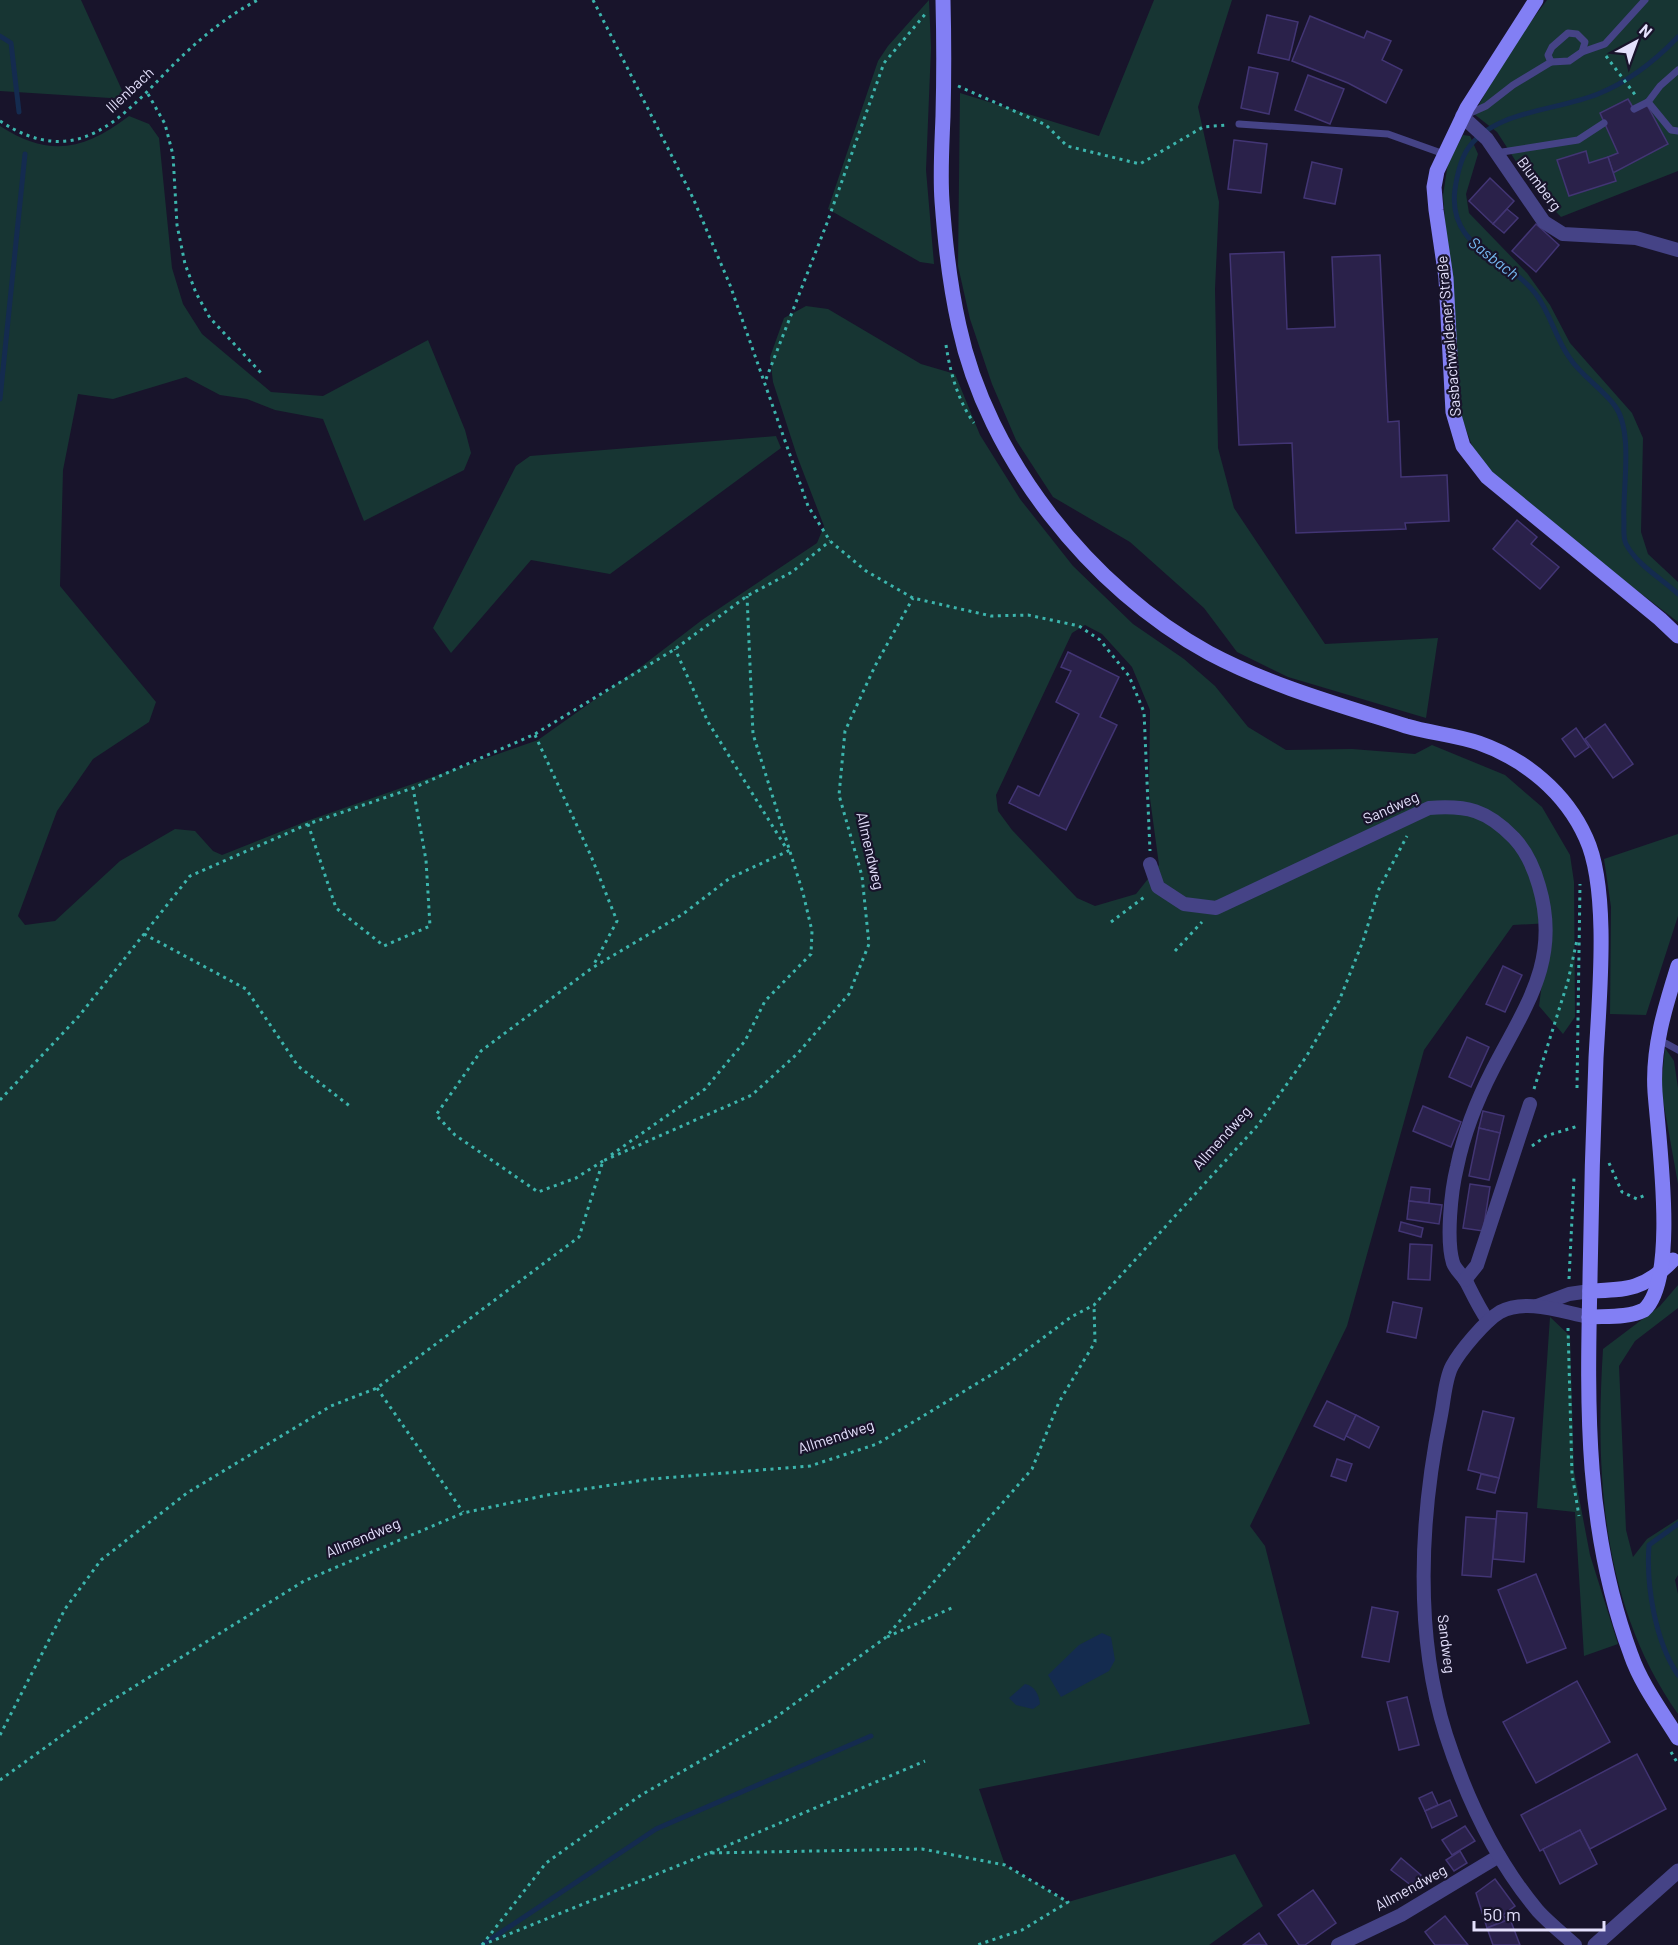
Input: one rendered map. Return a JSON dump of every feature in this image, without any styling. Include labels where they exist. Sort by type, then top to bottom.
[{"type":"main road","name":"Sasbachwaldener Straße","points":[[1536,0],[1462,116],[1444,154],[1434,188],[1446,278],[1453,412],[1463,446],[1487,477],[1678,636]]},
{"type":"main road","points":[[939,2],[944,79],[941,196],[959,329],[971,367],[1000,435],[1024,478],[1066,536],[1109,579],[1142,607],[1182,638],[1213,655],[1290,689],[1418,730],[1479,743],[1523,764],[1561,796],[1587,840],[1597,880],[1601,955],[1593,1121],[1589,1317],[1588,1417],[1591,1485],[1602,1557],[1632,1660],[1678,1738]]},
{"type":"main road","points":[[1589,1317],[1622,1316],[1644,1310],[1659,1297],[1668,1282],[1674,1260],[1676,1231],[1673,1202],[1660,1140],[1655,1090],[1658,1038],[1678,966]]},
{"type":"main road","points":[[1590,1291],[1626,1290],[1644,1285],[1659,1275],[1674,1260]]},
{"type":"street","name":"Blumberg","points":[[1462,116],[1487,139],[1544,222],[1563,234],[1636,238],[1678,250]]},
{"type":"street","name":"Sandweg","points":[[1216,908],[1322,856],[1413,817],[1428,808],[1459,806],[1498,822],[1522,846],[1534,868],[1545,919],[1547,945],[1536,987],[1492,1070],[1470,1119],[1456,1169],[1450,1235],[1453,1264],[1465,1280],[1488,1321]]},
{"type":"street","points":[[1150,864],[1158,887],[1184,904],[1216,908]]},
{"type":"street","points":[[1465,1280],[1477,1265],[1514,1160],[1530,1104]]},
{"type":"street","name":"Sandweg","points":[[1575,1945],[1539,1911],[1499,1856],[1446,1735],[1433,1672],[1423,1593],[1428,1494],[1451,1367],[1488,1321],[1502,1311],[1537,1306],[1569,1294],[1590,1291]]},
{"type":"street","name":"Sandweg","points":[[1537,1306],[1589,1317]]},
{"type":"street","name":"Allmendweg","points":[[1338,1945],[1401,1915],[1499,1856]]},
{"type":"street","points":[[1595,1945],[1678,1871]]},
{"type":"lane","points":[[1462,116],[1486,106],[1513,85],[1551,62],[1569,61],[1582,52],[1601,46],[1618,32],[1645,0]]},
{"type":"lane","points":[[1551,62],[1548,55],[1552,47],[1568,33],[1577,34],[1584,42],[1582,52]]},
{"type":"lane","points":[[1634,109],[1648,102],[1660,86],[1678,70]]},
{"type":"lane","points":[[1648,102],[1671,130],[1678,131]]},
{"type":"lane","points":[[1496,153],[1578,140],[1604,123]]},
{"type":"lane","points":[[1239,124],[1388,134],[1444,154]]},
{"type":"lane","points":[[1658,1038],[1678,1050]]},
{"type":"path","name":"Illenbach","points":[[0,121],[26,134],[56,142],[70,142],[103,131],[148,94],[202,39],[258,0]]},
{"type":"path","points":[[593,0],[693,198],[730,285],[808,506],[830,541],[867,571],[913,598],[991,616],[1028,615],[1079,626],[1100,640],[1129,676],[1144,712],[1150,864]]},
{"type":"path","points":[[765,381],[827,223],[884,63],[939,2]]},
{"type":"path","points":[[1601,46],[1633,91]]},
{"type":"path","points":[[944,79],[1046,125],[1067,147],[1140,164],[1203,127],[1239,124]]},
{"type":"path","points":[[148,94],[165,124],[173,155],[177,225],[185,264],[196,293],[210,318],[262,374]]},
{"type":"path","points":[[946,343],[949,366],[958,393],[968,415],[979,430]]},
{"type":"path","points":[[0,1100],[79,1016],[190,876],[308,824],[413,788],[535,734],[675,649],[747,596],[792,572],[830,541]]},
{"type":"path","points":[[747,596],[753,734],[812,931],[811,954],[765,1001],[745,1041],[705,1089],[576,1178],[538,1192],[455,1135],[436,1115],[481,1051],[592,968],[683,914],[730,878],[788,851]]},
{"type":"path","name":"Allmendweg","points":[[603,1161],[752,1095],[798,1053],[849,994],[869,944],[862,876],[839,795],[845,731],[875,666],[913,598]]},
{"type":"path","points":[[675,649],[708,722],[788,851]]},
{"type":"path","points":[[535,734],[591,856],[617,921],[592,968]]},
{"type":"path","points":[[308,824],[336,908],[384,946],[430,926],[426,860],[413,788]]},
{"type":"path","name":"Allmendweg","points":[[0,1780],[103,1706],[304,1581],[463,1513],[552,1494],[651,1479],[810,1466],[877,1443],[1004,1367],[1071,1317],[1094,1305],[1258,1125],[1306,1056],[1339,1001],[1363,940],[1378,889],[1405,841],[1413,817]]},
{"type":"path","points":[[1577,1092],[1580,880]]},
{"type":"path","points":[[1111,922],[1158,887]]},
{"type":"path","points":[[1175,951],[1216,908]]},
{"type":"path","points":[[1530,1104],[1568,981],[1579,932]]},
{"type":"path","points":[[144,934],[246,989],[298,1066],[351,1107]]},
{"type":"path","points":[[1576,1115],[1576,1126]]},
{"type":"path","points":[[1514,1160],[1546,1136],[1593,1121]]},
{"type":"path","points":[[1604,1153],[1622,1192],[1637,1199],[1647,1194]]},
{"type":"path","points":[[0,1735],[65,1609],[101,1560],[187,1493],[331,1406],[377,1388],[579,1237],[603,1161]]},
{"type":"path","points":[[885,1638],[1032,1469],[1059,1402],[1095,1342],[1094,1305]]},
{"type":"path","points":[[377,1388],[463,1513]]},
{"type":"path","points":[[482,1945],[546,1863],[641,1795],[772,1720],[885,1638],[954,1608]]},
{"type":"path","points":[[482,1945],[709,1853],[925,1761]]},
{"type":"path","points":[[709,1853],[922,1849],[1005,1865],[1068,1902],[1022,1930],[976,1945]]},
{"type":"green space","points":[[0,0],[81,0],[126,99],[0,91]]},
{"type":"green space","points":[[929,0],[931,48],[926,170],[934,264],[920,262],[828,209],[878,61],[888,46]]},
{"type":"green space","points":[[1154,0],[1232,0],[1198,107],[1219,202],[1215,289],[1218,448],[1234,508],[1325,644],[1438,638],[1426,718],[1288,677],[1237,652],[1204,608],[1130,542],[1053,497],[1016,440],[992,384],[970,319],[958,266],[960,93],[1099,136]]},
{"type":"green space","points":[[1547,0],[1678,0],[1678,171],[1561,217],[1533,188],[1497,132],[1474,114],[1506,55]]},
{"type":"green space","points":[[129,116],[149,124],[159,138],[172,268],[183,304],[202,334],[271,392],[323,396],[428,340],[465,430],[471,453],[464,470],[364,521],[323,419],[275,410],[247,399],[220,395],[186,377],[113,399],[78,394],[63,470],[60,586],[156,702],[149,722],[93,759],[57,811],[18,916],[25,925],[55,921],[120,861],[175,829],[195,831],[213,851],[222,855],[307,821],[538,740],[702,620],[817,543],[824,526],[797,456],[773,382],[770,357],[784,318],[806,306],[828,309],[921,364],[955,374],[980,435],[1020,499],[1073,566],[1133,624],[1184,659],[1215,686],[1248,727],[1286,750],[1352,749],[1415,754],[1432,745],[1505,775],[1542,807],[1570,855],[1574,882],[1575,1017],[1563,1034],[1539,1006],[1550,923],[1513,925],[1424,1050],[1347,1326],[1250,1526],[1265,1546],[1310,1724],[979,1789],[1005,1865],[1068,1902],[1235,1854],[1263,1906],[1209,1945],[0,1945],[0,126],[35,143],[51,146],[82,143],[113,128]],"holes":[[[1085,625],[1102,634],[1132,667],[1150,710],[1149,791],[1159,865],[1136,894],[1095,906],[1077,898],[1012,830],[998,811],[996,795],[1072,633]]]},
{"type":"green space","points":[[1463,135],[1470,136],[1478,154],[1466,194],[1469,213],[1527,273],[1550,305],[1570,343],[1632,413],[1643,438],[1641,532],[1648,554],[1678,582],[1678,622],[1592,556],[1492,472],[1474,451],[1460,413],[1443,195],[1448,163]]},
{"type":"green space","points":[[776,436],[781,448],[610,574],[531,560],[451,653],[433,628],[516,466],[530,456]]},
{"type":"green space","points":[[1678,834],[1678,916],[1646,1015],[1610,1014],[1611,907],[1604,859]]},
{"type":"green space","points":[[1665,1048],[1674,1061],[1678,1088],[1678,1184],[1661,1089]]},
{"type":"green space","points":[[1678,1285],[1678,1308],[1635,1341],[1619,1366],[1626,1530],[1633,1557],[1647,1539],[1678,1519],[1678,1575],[1675,1580],[1678,1594],[1678,1714],[1653,1673],[1633,1629],[1619,1585],[1609,1539],[1603,1492],[1601,1397],[1603,1349],[1660,1306]]},
{"type":"green space","points":[[1550,1317],[1570,1336],[1574,1471],[1590,1555],[1618,1644],[1584,1656],[1575,1512],[1537,1508]]},
{"type":"water","points":[[1102,1633],[1111,1637],[1115,1660],[1109,1671],[1061,1697],[1048,1675],[1079,1645]]},
{"type":"water","points":[[1025,1684],[1034,1689],[1039,1697],[1040,1704],[1033,1709],[1016,1705],[1009,1698]]},
{"type":"building","points":[[1267,15],[1298,22],[1289,60],[1258,53]]},
{"type":"building","points":[[1310,16],[1364,38],[1367,31],[1391,41],[1382,60],[1402,70],[1386,103],[1348,83],[1292,61]]},
{"type":"building","points":[[1249,67],[1278,73],[1269,114],[1241,108]]},
{"type":"building","points":[[1308,75],[1344,89],[1330,124],[1295,110]]},
{"type":"building","points":[[1628,99],[1635,111],[1647,105],[1668,144],[1613,173],[1608,157],[1618,153],[1600,113]]},
{"type":"building","points":[[1234,140],[1267,144],[1261,193],[1228,189]]},
{"type":"building","points":[[1586,151],[1589,163],[1608,157],[1616,181],[1569,196],[1557,160]]},
{"type":"building","points":[[1312,162],[1342,169],[1335,204],[1304,198]]},
{"type":"building","points":[[1490,178],[1514,201],[1493,224],[1469,201]]},
{"type":"building","points":[[1507,209],[1518,218],[1504,233],[1493,224]]},
{"type":"building","points":[[1536,224],[1559,245],[1536,272],[1512,251]]},
{"type":"building","points":[[1284,252],[1287,329],[1335,327],[1332,257],[1380,255],[1388,422],[1399,421],[1401,477],[1447,475],[1449,521],[1405,523],[1406,529],[1296,533],[1292,443],[1239,445],[1230,254]]},
{"type":"building","points":[[1517,520],[1537,537],[1531,544],[1559,567],[1540,589],[1493,549]]},
{"type":"building","points":[[1068,652],[1119,677],[1100,717],[1117,725],[1066,830],[1009,803],[1018,786],[1039,796],[1079,714],[1056,702],[1071,671],[1061,667]]},
{"type":"building","points":[[1605,724],[1633,764],[1613,778],[1585,739]]},
{"type":"building","points":[[1576,728],[1589,747],[1575,757],[1562,739]]},
{"type":"building","points":[[1503,966],[1522,975],[1505,1012],[1486,1004]]},
{"type":"building","points":[[1467,1037],[1489,1047],[1471,1087],[1449,1077]]},
{"type":"building","points":[[1423,1106],[1461,1122],[1451,1147],[1413,1131]]},
{"type":"building","points":[[1483,1111],[1504,1116],[1500,1133],[1479,1128]]},
{"type":"building","points":[[1479,1128],[1500,1133],[1489,1180],[1469,1176]]},
{"type":"building","points":[[1470,1184],[1490,1187],[1483,1231],[1463,1228]]},
{"type":"building","points":[[1411,1187],[1430,1189],[1429,1203],[1409,1201]]},
{"type":"building","points":[[1409,1201],[1442,1205],[1439,1224],[1407,1219]]},
{"type":"building","points":[[1401,1222],[1423,1228],[1421,1237],[1399,1231]]},
{"type":"building","points":[[1410,1244],[1432,1245],[1430,1280],[1408,1279]]},
{"type":"building","points":[[1393,1302],[1422,1308],[1416,1338],[1387,1332]]},
{"type":"building","points":[[1327,1401],[1356,1415],[1344,1440],[1314,1426]]},
{"type":"building","points":[[1483,1411],[1514,1418],[1499,1478],[1468,1470]]},
{"type":"building","points":[[1356,1415],[1379,1427],[1369,1448],[1346,1436]]},
{"type":"building","points":[[1337,1459],[1352,1464],[1346,1481],[1331,1476]]},
{"type":"building","points":[[1481,1474],[1499,1478],[1495,1493],[1477,1489]]},
{"type":"building","points":[[1497,1511],[1527,1513],[1524,1562],[1493,1559]]},
{"type":"building","points":[[1466,1517],[1496,1519],[1491,1577],[1462,1575]]},
{"type":"building","points":[[1536,1574],[1566,1648],[1527,1663],[1498,1590]]},
{"type":"building","points":[[1372,1607],[1398,1612],[1389,1662],[1362,1657]]},
{"type":"building","points":[[1577,1681],[1610,1742],[1536,1783],[1503,1722]]},
{"type":"building","points":[[1407,1697],[1419,1745],[1399,1750],[1387,1702]]},
{"type":"building","points":[[1637,1754],[1666,1809],[1590,1849],[1580,1830],[1540,1851],[1521,1815]]},
{"type":"building","points":[[1432,1792],[1438,1805],[1425,1811],[1419,1798]]},
{"type":"building","points":[[1450,1800],[1457,1816],[1432,1828],[1425,1811]]},
{"type":"building","points":[[1465,1826],[1475,1841],[1452,1855],[1442,1840]]},
{"type":"building","points":[[1580,1830],[1597,1864],[1560,1884],[1543,1849]]},
{"type":"building","points":[[1460,1851],[1467,1863],[1454,1871],[1446,1860]]},
{"type":"building","points":[[1401,1858],[1421,1875],[1412,1886],[1391,1870]]},
{"type":"building","points":[[1495,1879],[1515,1906],[1503,1915],[1507,1920],[1487,1928],[1476,1893]]},
{"type":"building","points":[[1313,1890],[1336,1923],[1305,1945],[1299,1945],[1278,1915]]},
{"type":"building","points":[[1445,1916],[1468,1945],[1435,1945],[1425,1932]]},
{"type":"building","points":[[1510,1919],[1520,1945],[1493,1945],[1487,1928]]},
{"type":"building","points":[[1259,1933],[1267,1945],[1243,1945]]},
{"type":"waterway","points":[[0,36],[11,43],[19,112]]},
{"type":"waterway","name":"Sasbach","points":[[1678,37],[1641,70],[1609,89],[1581,100],[1509,119],[1478,137],[1467,150],[1455,189],[1455,209],[1460,225],[1469,238],[1523,280],[1535,293],[1569,357],[1615,406],[1621,417],[1626,446],[1625,542],[1643,565],[1678,594]]},
{"type":"waterway","points":[[0,399],[25,154]]},
{"type":"waterway","name":"Sasbach","points":[[1678,1524],[1649,1545],[1648,1561],[1651,1595],[1658,1629],[1663,1646],[1678,1675]]},
{"type":"waterway","points":[[482,1945],[656,1829],[871,1736]]}]
